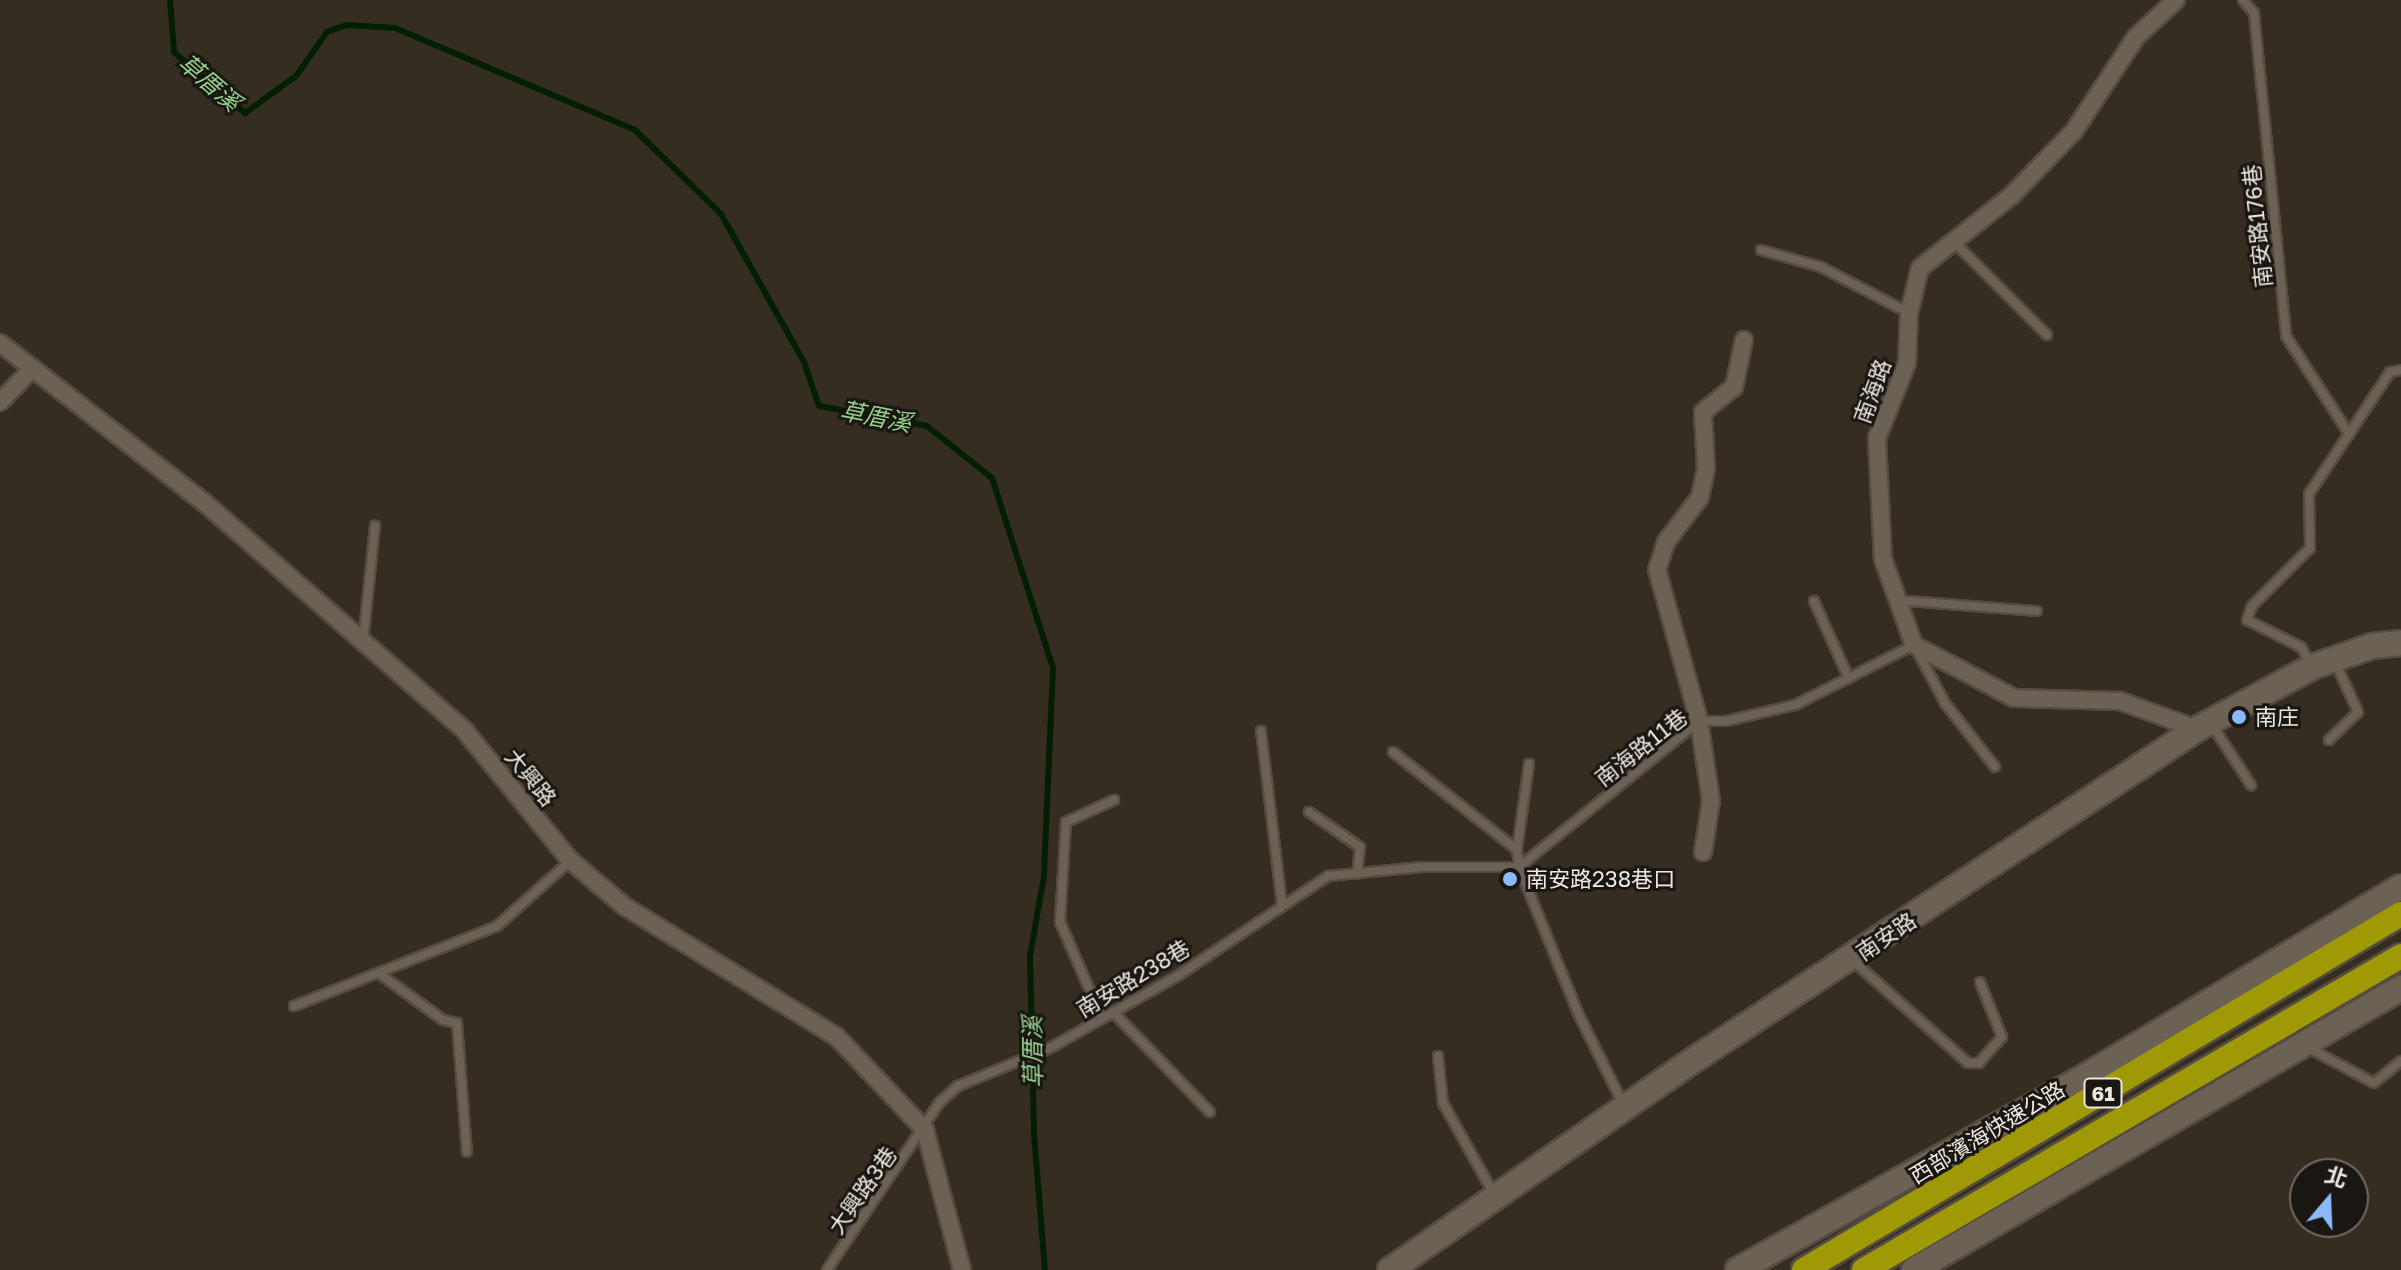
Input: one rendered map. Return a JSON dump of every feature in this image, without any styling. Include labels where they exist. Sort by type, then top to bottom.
[{"type":"highway","name":"西部濱海快速公路","points":[[1804,1270],[2401,914]]},
{"type":"highway","name":"61","points":[[1864,1270],[2401,956]]},
{"type":"street","name":"南海路","points":[[1914,645],[1883,559],[1877,438],[1907,363],[1909,313],[1920,268],[2011,196],[2074,131],[2136,37],[2176,0]]},
{"type":"street","points":[[1703,852],[1711,801],[1699,721],[1657,570],[1666,542],[1700,497],[1706,468],[1703,412],[1734,387],[1744,340]]},
{"type":"street","name":"大興路","points":[[0,343],[205,503],[465,731],[570,860],[675,942],[737,972],[837,1037],[925,1130],[962,1270]]},
{"type":"street","points":[[0,402],[33,368]]},
{"type":"street","name":"南安路","points":[[1390,1270],[1497,1200],[1625,1109],[2203,726],[2323,663],[2401,643]]},
{"type":"street","points":[[1914,645],[2014,698],[2120,701],[2203,726]]},
{"type":"street","points":[[1738,1270],[2086,1076],[2401,887]]},
{"type":"street","points":[[1914,1270],[2306,1046],[2401,988]]},
{"type":"lane","name":"南安路176巷","points":[[2243,0],[2254,13],[2286,336],[2349,434]]},
{"type":"lane","points":[[1952,240],[2047,335]]},
{"type":"lane","points":[[1761,250],[1821,267],[1887,306],[1909,313]]},
{"type":"lane","points":[[2329,740],[2358,712],[2323,663],[2301,647],[2247,620],[2252,606],[2310,548],[2309,494],[2390,372],[2401,370]]},
{"type":"lane","points":[[363,643],[375,526]]},
{"type":"lane","points":[[1896,600],[2037,611]]},
{"type":"lane","points":[[1814,601],[1849,679]]},
{"type":"lane","points":[[1914,645],[1945,703],[1995,767]]},
{"type":"lane","name":"南海路11巷","points":[[1519,867],[1699,721],[1726,721],[1795,705],[1914,645]]},
{"type":"lane","points":[[2203,726],[2251,785]]},
{"type":"lane","points":[[1261,731],[1282,904]]},
{"type":"lane","points":[[1393,752],[1517,850]]},
{"type":"lane","points":[[1529,764],[1517,850],[1519,867],[1578,1013],[1625,1109]]},
{"type":"lane","points":[[1102,1018],[1060,922],[1066,822],[1114,800]]},
{"type":"lane","points":[[1309,812],[1360,847],[1357,874]]},
{"type":"lane","points":[[294,1006],[497,926],[570,860]]},
{"type":"lane","name":"南安路238巷","points":[[925,1130],[940,1102],[958,1086],[1050,1048],[1113,1012],[1328,876],[1422,867],[1519,867]]},
{"type":"lane","points":[[1851,959],[1968,1063],[1979,1063],[2002,1037],[1980,982]]},
{"type":"lane","points":[[380,974],[443,1020],[457,1023],[467,1152]]},
{"type":"lane","points":[[1113,1012],[1210,1112]]},
{"type":"lane","points":[[2306,1046],[2374,1083],[2401,1061]]},
{"type":"lane","points":[[1438,1056],[1443,1103],[1497,1200]]},
{"type":"lane","name":"大興路3巷","points":[[827,1270],[925,1130]]},
{"type":"waterway","name":"草厝溪","points":[[170,0],[174,52],[245,113],[296,76],[327,32],[346,25],[395,28],[635,130],[721,214],[804,362],[819,406],[927,426],[992,478],[1053,668],[1044,876],[1030,956],[1034,1134],[1045,1270]]},
{"type":"place","name":"南庄","points":[[2239,717]]},
{"type":"place","name":"南安路238巷口","points":[[1510,879]]}]
